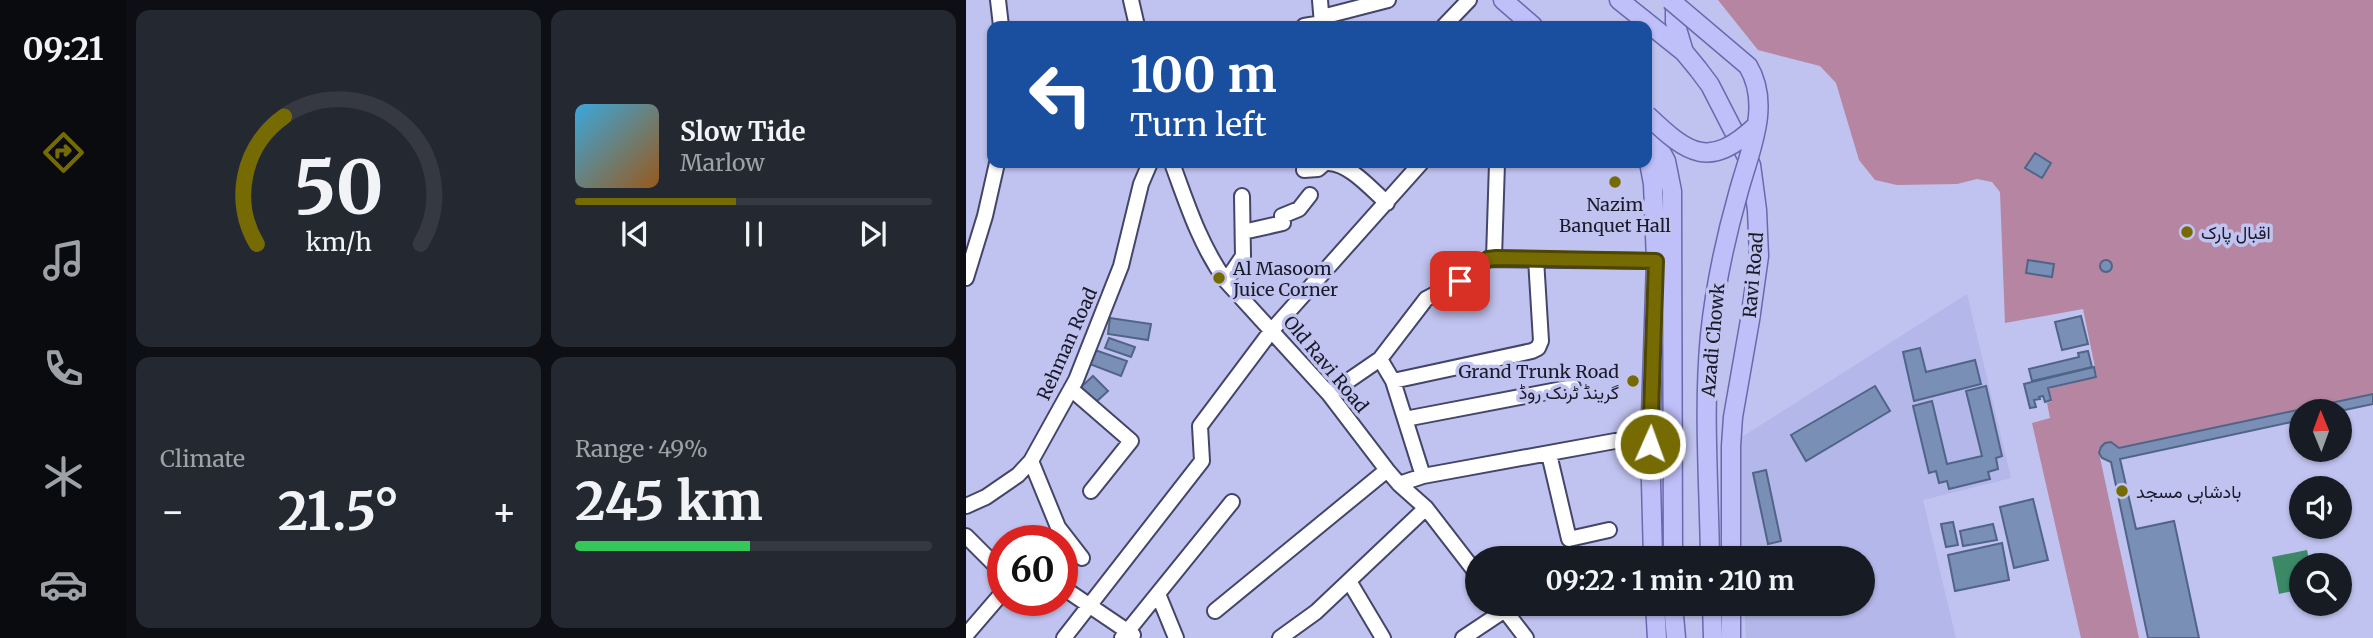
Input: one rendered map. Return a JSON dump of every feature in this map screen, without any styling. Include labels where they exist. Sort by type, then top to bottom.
[{"type":"main road","points":[[1503,0],[1527,21]]},
{"type":"main road","points":[[1520,0],[1543,21]]},
{"type":"main road","name":"Ravi Road","points":[[1619,0],[1645,21]]},
{"type":"main road","points":[[1672,0],[1684,52]]},
{"type":"main road","name":"Azadi Chowk","points":[[1672,0],[1748,66],[1758,93],[1759,112],[1721,258],[1710,337],[1707,426],[1710,546]]},
{"type":"main road","name":"Ravi Road","points":[[1652,26],[1684,52],[1710,85],[1751,165],[1759,256],[1732,436],[1731,546]]},
{"type":"main road","points":[[1652,120],[1674,140],[1690,149],[1706,153],[1733,146],[1756,126]]},
{"type":"main road","name":"Azadi Chowk","points":[[1652,135],[1666,161],[1672,191],[1673,546]]},
{"type":"main road","points":[[1650,168],[1656,261],[1650,444],[1653,546]]},
{"type":"main road","points":[[1656,616],[1657,638]]},
{"type":"main road","points":[[1674,616],[1676,638]]},
{"type":"main road","points":[[1731,616],[1731,638]]},
{"type":"street","points":[[998,0],[1000,21]]},
{"type":"street","points":[[1131,0],[1136,21]]},
{"type":"street","points":[[1320,0],[1322,21]]},
{"type":"street","points":[[1325,21],[1388,0]]},
{"type":"street","points":[[1449,21],[1469,0]]},
{"type":"street","points":[[966,278],[996,168]]},
{"type":"street","name":"Rehman Road","points":[[966,506],[1018,475],[1031,461],[1071,389],[1103,316],[1121,266],[1141,184],[1148,168]]},
{"type":"street","name":"Old Ravi Road","points":[[1174,168],[1211,261],[1329,394],[1387,470],[1426,508],[1465,558]]},
{"type":"street","points":[[1304,170],[1320,168]]},
{"type":"street","points":[[1343,168],[1387,203]]},
{"type":"street","points":[[1064,638],[1202,461],[1200,426],[1272,330],[1417,168]]},
{"type":"street","points":[[1494,258],[1497,168]]},
{"type":"street","points":[[1244,232],[1283,223],[1282,216],[1299,208],[1310,195]]},
{"type":"street","points":[[1226,281],[1243,256],[1242,196]]},
{"type":"street","points":[[1329,394],[1380,359],[1426,299],[1460,281],[1488,259],[1656,261]]},
{"type":"street","points":[[1393,381],[1538,348],[1541,341],[1536,259]]},
{"type":"street","points":[[1380,359],[1393,381],[1423,476]]},
{"type":"street","points":[[1405,419],[1573,387]]},
{"type":"street","points":[[1071,389],[1131,441],[1091,491]]},
{"type":"street","points":[[1399,484],[1423,476],[1615,441],[1650,444]]},
{"type":"street","points":[[1549,454],[1569,539],[1609,530]]},
{"type":"street","points":[[1031,461],[1058,527],[1082,558]]},
{"type":"street","points":[[1215,611],[1387,470]]},
{"type":"street","points":[[1078,597],[1129,636],[1157,594],[1232,502]]},
{"type":"street","points":[[1286,637],[1426,508]]},
{"type":"street","points":[[966,536],[987,557]]},
{"type":"street","points":[[1349,581],[1383,638]]},
{"type":"street","points":[[1157,594],[1176,638]]},
{"type":"street","points":[[966,635],[987,611]]},
{"type":"street","points":[[1463,638],[1491,616]]},
{"type":"street","points":[[1509,616],[1525,638]]},
{"type":"shaded area","name":"اقبال پارک","points":[[1718,0],[2373,0],[2373,394],[2349,399],[2289,399],[2289,412],[2119,448],[2111,442],[2103,445],[2099,453],[2139,638],[2081,638],[2032,423],[2050,418],[2047,403],[2052,401],[2049,389],[2097,377],[2083,309],[2005,323],[2000,192],[1992,182],[1977,179],[1957,184],[1897,185],[1875,180],[1859,160],[1836,83],[1820,66],[1758,50]]},
{"type":"shaded area","points":[[1967,294],[2011,478],[1923,500],[1956,638],[1746,638],[1745,616],[1875,616],[1875,546],[1741,546],[1737,440]]},
{"type":"shaded area","points":[[2289,554],[2289,592],[2279,594],[2272,557]]},
{"type":"building","points":[[2035,153],[2051,163],[2042,178],[2025,168]]},
{"type":"building","points":[[2028,260],[2054,264],[2052,277],[2026,273]]},
{"type":"building","points":[[2101,261],[2111,261],[2111,271],[2101,271]]},
{"type":"building","points":[[2081,316],[2088,344],[2062,350],[2055,322]]},
{"type":"building","points":[[1110,318],[1151,324],[1148,340],[1108,334]]},
{"type":"building","points":[[1109,338],[1135,347],[1131,357],[1105,348]]},
{"type":"building","points":[[1920,348],[1926,372],[1975,360],[1981,384],[1914,401],[1903,352]]},
{"type":"building","points":[[1092,349],[1127,361],[1121,376],[1087,363]]},
{"type":"building","points":[[2088,351],[2092,367],[2032,381],[2029,369],[2079,357],[2078,353]]},
{"type":"building","points":[[2094,367],[2096,377],[2048,388],[2051,400],[2045,402],[2043,396],[2039,397],[2040,399],[2034,400],[2036,407],[2030,408],[2024,384]]},
{"type":"building","points":[[1093,376],[1108,391],[1096,402],[1081,387]]},
{"type":"building","points":[[1875,386],[1890,411],[1806,461],[1791,435]]},
{"type":"building","points":[[1986,386],[2002,456],[1996,458],[1998,469],[1988,472],[1990,479],[1949,489],[1947,481],[1939,483],[1936,471],[1929,473],[1913,406],[1932,401],[1947,464],[1982,456],[1966,391]]},
{"type":"building","name":"بادشاہی مسجد","points":[[2373,394],[2373,404],[2352,408],[2352,399],[2349,399]]},
{"type":"building","name":"بادشاہی مسجد","points":[[2289,412],[2289,423],[2120,459],[2136,529],[2174,521],[2199,638],[2148,638],[2111,462],[2102,458],[2099,453],[2105,443],[2111,442],[2119,448]]},
{"type":"building","points":[[1766,470],[1781,541],[1768,544],[1753,473]]},
{"type":"building","points":[[2033,499],[2048,560],[2014,568],[2000,507]]},
{"type":"building","points":[[1953,522],[1958,545],[1946,547],[1941,524]]},
{"type":"building","points":[[1993,524],[1997,540],[1963,546],[1960,531]]},
{"type":"building","points":[[2002,543],[2009,580],[1955,591],[1948,555]]},
{"type":"place","name":"Nazim Banquet Hall","points":[[1615,182]]},
{"type":"place","name":"اقبال پارک","points":[[2187,232]]},
{"type":"place","name":"Al Masoom Juice Corner","points":[[1219,278]]},
{"type":"place","name":"Grand Trunk Road گرینڈ ٹرنک روڈ","points":[[1633,381]]},
{"type":"place","name":"بادشاہی مسجد","points":[[2122,491]]},
{"type":"route","points":[[1460,281],[1488,259],[1496,258],[1656,261],[1650,444]]}]
